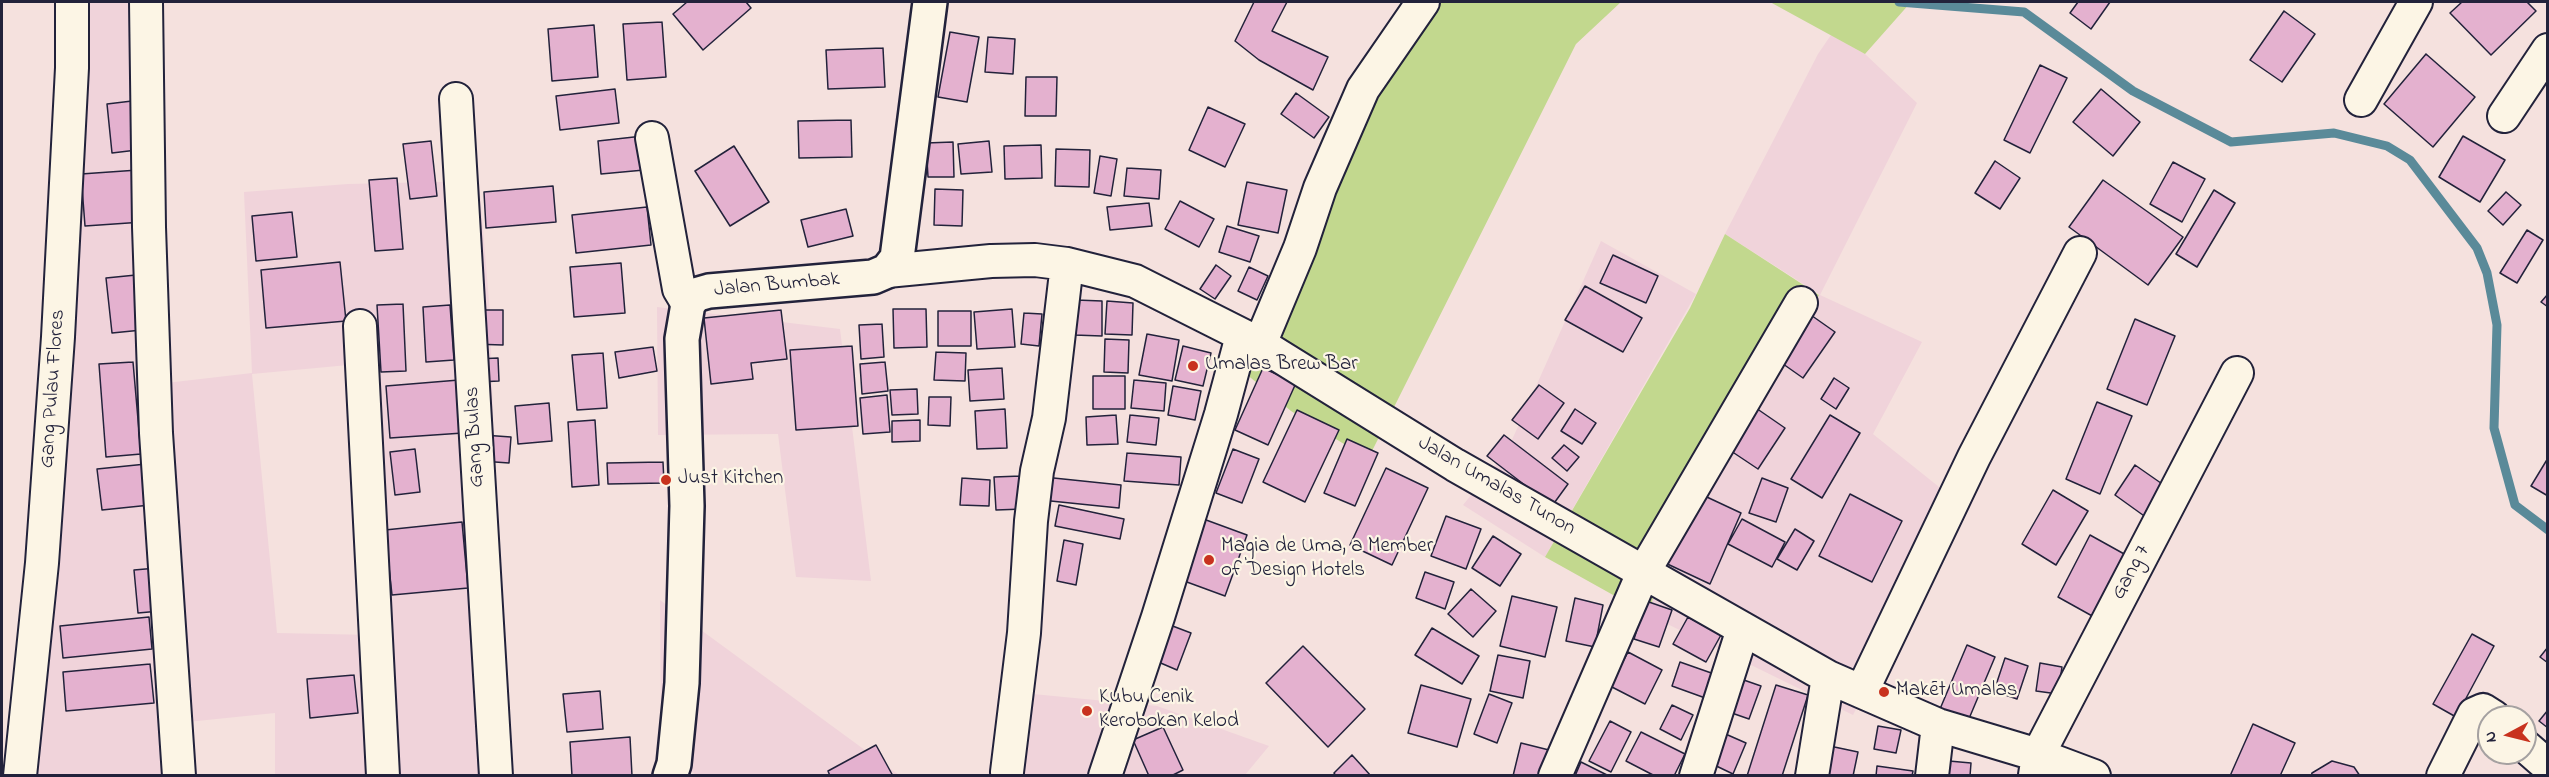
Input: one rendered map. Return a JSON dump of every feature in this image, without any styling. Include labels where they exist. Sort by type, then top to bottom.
[{"type":"street","name":"Gang Pulau Flores","points":[[20,776],[42,563],[57,348],[72,68],[72,2]]},
{"type":"street","points":[[146,2],[149,227],[156,433],[179,776]]},
{"type":"street","points":[[887,271],[897,258],[930,2]]},
{"type":"street","points":[[1105,776],[1221,414],[1251,340],[1300,248],[1320,188],[1363,90],[1423,2]]},
{"type":"street","points":[[2361,100],[2416,2]]},
{"type":"street","points":[[2504,116],[2547,50]]},
{"type":"street","name":"Gang Bulas","points":[[456,99],[496,776]]},
{"type":"street","points":[[652,138],[679,289],[688,304]]},
{"type":"street","points":[[1862,691],[1974,457],[2080,253]]},
{"type":"street","name":"Jalan Umalas Tunon","points":[[887,271],[991,261],[1035,260],[1067,264],[1135,281],[1251,340],[1455,465],[1828,677],[2036,765],[2094,776]]},
{"type":"street","points":[[1008,772],[1024,633],[1031,521],[1037,471],[1049,418],[1067,264]]},
{"type":"street","name":"Jalan Bumbak","points":[[670,776],[674,764],[683,671],[687,506],[682,339],[688,304],[695,296],[709,291],[873,277],[887,271]]},
{"type":"street","points":[[1555,776],[1644,573],[1801,303]]},
{"type":"street","points":[[360,326],[383,776]]},
{"type":"street","name":"Gang 7","points":[[2036,765],[2237,373]]},
{"type":"street","points":[[1696,776],[1743,629]]},
{"type":"street","points":[[1812,776],[1828,677]]},
{"type":"street","points":[[2452,770],[2474,714],[2477,713]]},
{"type":"street","points":[[1932,776],[1938,725]]},
{"type":"shaded area","points":[[78,2],[142,2],[149,385],[252,373],[244,192],[348,184],[479,181],[490,313],[503,775],[275,775],[275,713],[168,724],[168,775],[15,776]],"holes":[[[359,364],[373,635],[277,633],[252,374]]]},
{"type":"shaded area","points":[[1831,35],[1865,54],[1917,103],[1820,295],[1922,342],[1873,434],[1959,503],[1853,715],[1649,615],[1656,585],[1819,294],[1725,234],[1818,54]]},
{"type":"shaded area","points":[[1601,241],[1696,294],[1545,557],[1463,505],[1507,451]]},
{"type":"shaded area","points":[[657,307],[840,329],[871,581],[796,577],[778,434],[658,435]]},
{"type":"shaded area","points":[[660,600],[899,775],[696,775],[683,765],[661,736]]},
{"type":"shaded area","points":[[1002,691],[1157,706],[1269,746],[1245,775],[988,776]]},
{"type":"green space","points":[[1401,2],[1621,2],[1576,44],[1368,459],[1291,411],[1234,364],[1241,355],[1330,122]]},
{"type":"green space","points":[[1770,2],[1911,2],[1865,54]]},
{"type":"green space","points":[[1725,234],[1819,295],[1656,585],[1649,615],[1545,557],[1690,308]]},
{"type":"building","points":[[687,2],[746,2],[751,8],[703,50],[673,14]]},
{"type":"building","points":[[1254,2],[1287,2],[1272,31],[1328,57],[1313,90],[1259,60],[1235,41]]},
{"type":"building","points":[[2078,2],[2110,2],[2091,29],[2070,13]]},
{"type":"building","points":[[2462,2],[2527,2],[2536,11],[2491,55],[2450,13]]},
{"type":"building","points":[[2284,11],[2315,34],[2282,82],[2250,60]]},
{"type":"building","points":[[662,22],[666,77],[627,80],[623,24]]},
{"type":"building","points":[[594,25],[598,77],[552,81],[548,29]]},
{"type":"building","points":[[950,32],[979,37],[967,102],[938,97]]},
{"type":"building","points":[[988,37],[1015,39],[1013,74],[985,72]]},
{"type":"building","points":[[883,48],[885,87],[828,89],[826,50]]},
{"type":"building","points":[[2426,54],[2475,97],[2433,147],[2384,104]]},
{"type":"building","points":[[2040,65],[2067,78],[2030,153],[2004,140]]},
{"type":"building","points":[[1026,77],[1057,77],[1056,116],[1025,116]]},
{"type":"building","points":[[615,89],[619,123],[560,130],[556,96]]},
{"type":"building","points":[[2101,89],[2140,122],[2113,156],[2073,122]]},
{"type":"building","points":[[1296,93],[1329,117],[1314,138],[1281,114]]},
{"type":"building","points":[[132,101],[137,150],[112,153],[107,104]]},
{"type":"building","points":[[1208,107],[1245,124],[1225,167],[1189,150]]},
{"type":"building","points":[[851,120],[852,157],[799,158],[798,121]]},
{"type":"building","points":[[652,135],[655,169],[601,174],[598,141]]},
{"type":"building","points":[[2463,136],[2505,160],[2480,202],[2439,177]]},
{"type":"building","points":[[431,141],[437,196],[410,199],[403,144]]},
{"type":"building","points":[[989,141],[992,172],[961,174],[958,144]]},
{"type":"building","points":[[953,142],[954,177],[928,177],[926,143]]},
{"type":"building","points":[[1041,145],[1042,178],[1005,179],[1004,146]]},
{"type":"building","points":[[734,146],[769,202],[730,226],[695,171]]},
{"type":"building","points":[[1056,149],[1090,150],[1089,187],[1055,186]]},
{"type":"building","points":[[1100,156],[1117,159],[1111,196],[1094,193]]},
{"type":"building","points":[[1995,161],[2020,178],[2000,209],[1975,193]]},
{"type":"building","points":[[2173,162],[2205,179],[2182,222],[2150,204]]},
{"type":"building","points":[[1127,168],[1161,170],[1159,199],[1124,196]]},
{"type":"building","points":[[138,170],[143,222],[85,226],[81,174]]},
{"type":"building","points":[[397,178],[403,249],[375,251],[369,180]]},
{"type":"building","points":[[2103,180],[2183,237],[2148,285],[2069,227]]},
{"type":"building","points":[[1247,182],[1287,190],[1278,233],[1238,225]]},
{"type":"building","points":[[553,186],[556,222],[486,228],[484,192]]},
{"type":"building","points":[[935,189],[963,190],[962,226],[934,225]]},
{"type":"building","points":[[2214,190],[2235,203],[2197,267],[2176,254]]},
{"type":"building","points":[[2506,192],[2521,205],[2503,225],[2488,211]]},
{"type":"building","points":[[1180,201],[1214,219],[1199,247],[1165,229]]},
{"type":"building","points":[[1149,203],[1152,226],[1110,230],[1107,207]]},
{"type":"building","points":[[647,207],[651,245],[576,253],[572,215]]},
{"type":"building","points":[[846,209],[853,236],[808,247],[801,220]]},
{"type":"building","points":[[292,212],[297,257],[256,261],[252,216]]},
{"type":"building","points":[[1227,226],[1259,236],[1250,262],[1219,252]]},
{"type":"building","points":[[2527,230],[2543,240],[2517,283],[2500,273]]},
{"type":"building","points":[[1613,255],[1658,276],[1646,303],[1600,283]]},
{"type":"building","points":[[340,262],[346,321],[266,328],[261,270]]},
{"type":"building","points":[[621,263],[625,313],[574,317],[570,267]]},
{"type":"building","points":[[1216,265],[1231,276],[1215,299],[1200,289]]},
{"type":"building","points":[[1249,267],[1268,276],[1257,300],[1238,291]]},
{"type":"building","points":[[146,274],[152,329],[112,333],[106,278]]},
{"type":"building","points":[[1585,286],[1642,318],[1623,352],[1565,320]]},
{"type":"building","points":[[2548,294],[2548,307],[2541,302]]},
{"type":"building","points":[[1076,300],[1102,301],[1102,336],[1074,335]]},
{"type":"building","points":[[1107,301],[1133,303],[1132,335],[1105,334]]},
{"type":"building","points":[[403,304],[406,371],[381,372],[377,305]]},
{"type":"building","points":[[450,305],[454,360],[426,362],[423,307]]},
{"type":"building","points":[[893,309],[926,309],[927,347],[894,348]]},
{"type":"building","points":[[1012,309],[1015,347],[977,349],[974,312]]},
{"type":"building","points":[[473,310],[503,310],[503,345],[472,344]]},
{"type":"building","points":[[781,310],[787,359],[751,363],[753,379],[711,384],[704,318]]},
{"type":"building","points":[[938,311],[971,311],[971,346],[938,346]]},
{"type":"building","points":[[1024,313],[1042,314],[1039,346],[1021,344]]},
{"type":"building","points":[[1808,313],[1835,332],[1803,378],[1776,359]]},
{"type":"building","points":[[2135,319],[2175,336],[2147,405],[2107,389]]},
{"type":"building","points":[[882,324],[884,357],[861,359],[859,325]]},
{"type":"building","points":[[1147,334],[1179,340],[1172,381],[1139,375]]},
{"type":"building","points":[[1105,339],[1129,340],[1128,373],[1104,372]]},
{"type":"building","points":[[852,346],[858,426],[796,430],[790,350]]},
{"type":"building","points":[[1183,346],[1211,353],[1203,386],[1175,380]]},
{"type":"building","points":[[653,347],[657,371],[619,378],[615,352]]},
{"type":"building","points":[[936,352],[966,353],[965,381],[934,380]]},
{"type":"building","points":[[603,353],[607,408],[577,410],[572,355]]},
{"type":"building","points":[[498,358],[499,381],[478,382],[477,359]]},
{"type":"building","points":[[133,362],[141,454],[106,457],[99,364]]},
{"type":"building","points":[[885,362],[888,391],[862,394],[860,364]]},
{"type":"building","points":[[1002,368],[1004,399],[970,401],[968,370]]},
{"type":"building","points":[[1263,368],[1296,383],[1268,445],[1235,430]]},
{"type":"building","points":[[1093,376],[1125,376],[1125,409],[1093,409]]},
{"type":"building","points":[[1834,378],[1849,388],[1836,409],[1821,399]]},
{"type":"building","points":[[459,380],[463,433],[390,438],[386,386]]},
{"type":"building","points":[[1134,380],[1166,383],[1164,411],[1131,408]]},
{"type":"building","points":[[1539,385],[1564,403],[1538,439],[1512,420]]},
{"type":"building","points":[[1173,386],[1201,391],[1195,420],[1168,415]]},
{"type":"building","points":[[917,389],[918,414],[892,415],[890,390]]},
{"type":"building","points":[[887,395],[890,432],[863,434],[860,398]]},
{"type":"building","points":[[929,397],[951,397],[950,426],[928,425]]},
{"type":"building","points":[[2097,402],[2132,416],[2100,494],[2066,479]]},
{"type":"building","points":[[549,403],[552,441],[518,444],[515,406]]},
{"type":"building","points":[[1753,406],[1785,428],[1758,469],[1725,447]]},
{"type":"building","points":[[1005,409],[1007,448],[977,449],[975,411]]},
{"type":"building","points":[[1575,409],[1596,423],[1582,444],[1561,431]]},
{"type":"building","points":[[1297,410],[1339,430],[1305,502],[1263,482]]},
{"type":"building","points":[[1116,415],[1118,444],[1087,445],[1086,417]]},
{"type":"building","points":[[1130,415],[1159,418],[1156,445],[1127,442]]},
{"type":"building","points":[[1830,415],[1860,433],[1822,498],[1791,479]]},
{"type":"building","points":[[595,420],[599,485],[572,487],[568,422]]},
{"type":"building","points":[[920,420],[920,441],[892,442],[892,421]]},
{"type":"building","points":[[483,435],[511,437],[509,463],[481,461]]},
{"type":"building","points":[[1504,435],[1568,484],[1552,506],[1487,456]]},
{"type":"building","points":[[1347,439],[1378,453],[1355,506],[1324,493]]},
{"type":"building","points":[[1564,445],[1579,457],[1567,471],[1552,458]]},
{"type":"building","points":[[415,449],[420,492],[395,495],[390,452]]},
{"type":"building","points":[[1233,449],[1259,459],[1242,503],[1216,493]]},
{"type":"building","points":[[1127,453],[1181,457],[1179,485],[1124,481]]},
{"type":"building","points":[[2548,458],[2548,496],[2531,486]]},
{"type":"building","points":[[663,462],[664,483],[608,484],[607,463]]},
{"type":"building","points":[[156,463],[160,504],[102,510],[97,469]]},
{"type":"building","points":[[2135,465],[2168,488],[2147,518],[2115,495]]},
{"type":"building","points":[[1386,468],[1428,488],[1392,565],[1350,545]]},
{"type":"building","points":[[1021,476],[1023,509],[996,510],[994,477]]},
{"type":"building","points":[[1044,477],[1121,485],[1119,508],[1041,500]]},
{"type":"building","points":[[962,478],[990,480],[989,506],[960,505]]},
{"type":"building","points":[[1762,478],[1788,488],[1776,522],[1749,513]]},
{"type":"building","points":[[2053,490],[2088,511],[2056,565],[2022,544]]},
{"type":"building","points":[[1694,491],[1741,513],[1710,584],[1661,561]]},
{"type":"building","points":[[1850,494],[1902,521],[1872,582],[1819,556]]},
{"type":"building","points":[[1059,505],[1124,519],[1120,539],[1055,526]]},
{"type":"building","points":[[1446,516],[1481,529],[1466,569],[1431,556]]},
{"type":"building","points":[[1198,517],[1247,535],[1225,596],[1176,578]]},
{"type":"building","points":[[1742,519],[1785,542],[1772,567],[1728,544]]},
{"type":"building","points":[[462,522],[468,588],[392,595],[385,530]]},
{"type":"building","points":[[1795,529],[1814,541],[1797,570],[1777,559]]},
{"type":"building","points":[[2090,535],[2126,555],[2094,617],[2058,597]]},
{"type":"building","points":[[1493,536],[1521,554],[1500,586],[1472,568]]},
{"type":"building","points":[[1064,540],[1083,544],[1076,585],[1057,581]]},
{"type":"building","points":[[157,568],[160,611],[138,613],[134,570]]},
{"type":"building","points":[[1425,572],[1454,582],[1445,609],[1416,598]]},
{"type":"building","points":[[1471,589],[1496,611],[1473,637],[1448,614]]},
{"type":"building","points":[[1512,596],[1557,607],[1545,657],[1500,646]]},
{"type":"building","points":[[1575,598],[1603,605],[1595,647],[1566,641]]},
{"type":"building","points":[[1646,601],[1672,610],[1659,647],[1634,639]]},
{"type":"building","points":[[149,617],[152,649],[63,658],[60,626]]},
{"type":"building","points":[[1688,617],[1721,635],[1706,662],[1673,644]]},
{"type":"building","points":[[1170,625],[1191,633],[1177,670],[1156,661]]},
{"type":"building","points":[[1432,628],[1479,656],[1462,684],[1415,655]]},
{"type":"building","points":[[2472,634],[2494,646],[2456,717],[2433,704]]},
{"type":"building","points":[[1967,645],[1995,657],[1968,721],[1940,709]]},
{"type":"building","points":[[1303,646],[1365,709],[1328,747],[1266,683]]},
{"type":"building","points":[[2548,647],[2548,663],[2540,657]]},
{"type":"building","points":[[1628,652],[1662,670],[1645,704],[1610,686]]},
{"type":"building","points":[[1498,655],[1530,661],[1523,698],[1490,691]]},
{"type":"building","points":[[2005,658],[2028,666],[2017,699],[1994,691]]},
{"type":"building","points":[[1680,662],[1717,675],[1708,699],[1672,686]]},
{"type":"building","points":[[2040,663],[2062,667],[2058,694],[2036,691]]},
{"type":"building","points":[[150,664],[154,703],[66,711],[63,672]]},
{"type":"building","points":[[354,675],[358,713],[310,718],[307,679]]},
{"type":"building","points":[[1738,678],[1761,686],[1749,719],[1726,711]]},
{"type":"building","points":[[1421,685],[1471,699],[1457,747],[1408,733]]},
{"type":"building","points":[[1776,685],[1808,695],[1782,776],[1747,776]]},
{"type":"building","points":[[600,691],[603,729],[567,732],[563,694]]},
{"type":"building","points":[[1489,694],[1512,703],[1497,743],[1474,734]]},
{"type":"building","points":[[1672,705],[1693,715],[1681,740],[1660,729]]},
{"type":"building","points":[[2548,710],[2548,728],[2539,721]]},
{"type":"building","points":[[1610,721],[1631,732],[1611,772],[1589,761]]},
{"type":"building","points":[[2253,724],[2295,743],[2280,776],[2230,776]]},
{"type":"building","points":[[1878,726],[1901,730],[1896,753],[1874,749]]},
{"type":"building","points":[[1163,727],[1183,770],[1171,776],[1149,776],[1133,740]]},
{"type":"building","points":[[1641,732],[1685,754],[1674,776],[1655,776],[1626,761]]},
{"type":"building","points":[[1721,732],[1746,743],[1733,774],[1708,762]]},
{"type":"building","points":[[630,737],[632,776],[572,776],[570,742]]},
{"type":"building","points":[[1521,743],[1557,752],[1551,776],[1513,776]]},
{"type":"building","points":[[876,745],[893,776],[830,776],[828,771]]},
{"type":"building","points":[[1825,745],[1858,752],[1853,776],[1819,776]]},
{"type":"building","points":[[1352,755],[1371,776],[1336,776],[1334,773]]},
{"type":"building","points":[[1938,760],[1971,763],[1970,776],[1937,776]]},
{"type":"building","points":[[2332,761],[2354,767],[2360,776],[2311,776],[2312,773]]},
{"type":"building","points":[[1581,762],[1609,776],[1575,776]]},
{"type":"building","points":[[1877,766],[1913,771],[1912,776],[1876,776]]},
{"type":"waterway","points":[[1899,2],[2024,12],[2133,91],[2231,142],[2334,133],[2387,146],[2410,160],[2477,248],[2487,273],[2497,325],[2494,428],[2515,505],[2548,530]]},
{"type":"place","name":"Umalas Brew Bar","points":[[1193,366]]},
{"type":"place","name":"Just Kitchen","points":[[666,480]]},
{"type":"place","name":"Magia de Uma, a Member of Design Hotels","points":[[1209,560]]},
{"type":"place","name":"Makēt Umalas","points":[[1884,692]]},
{"type":"place","name":"Kubu Cenik Kerobokan Kelod","points":[[1087,711]]}]
